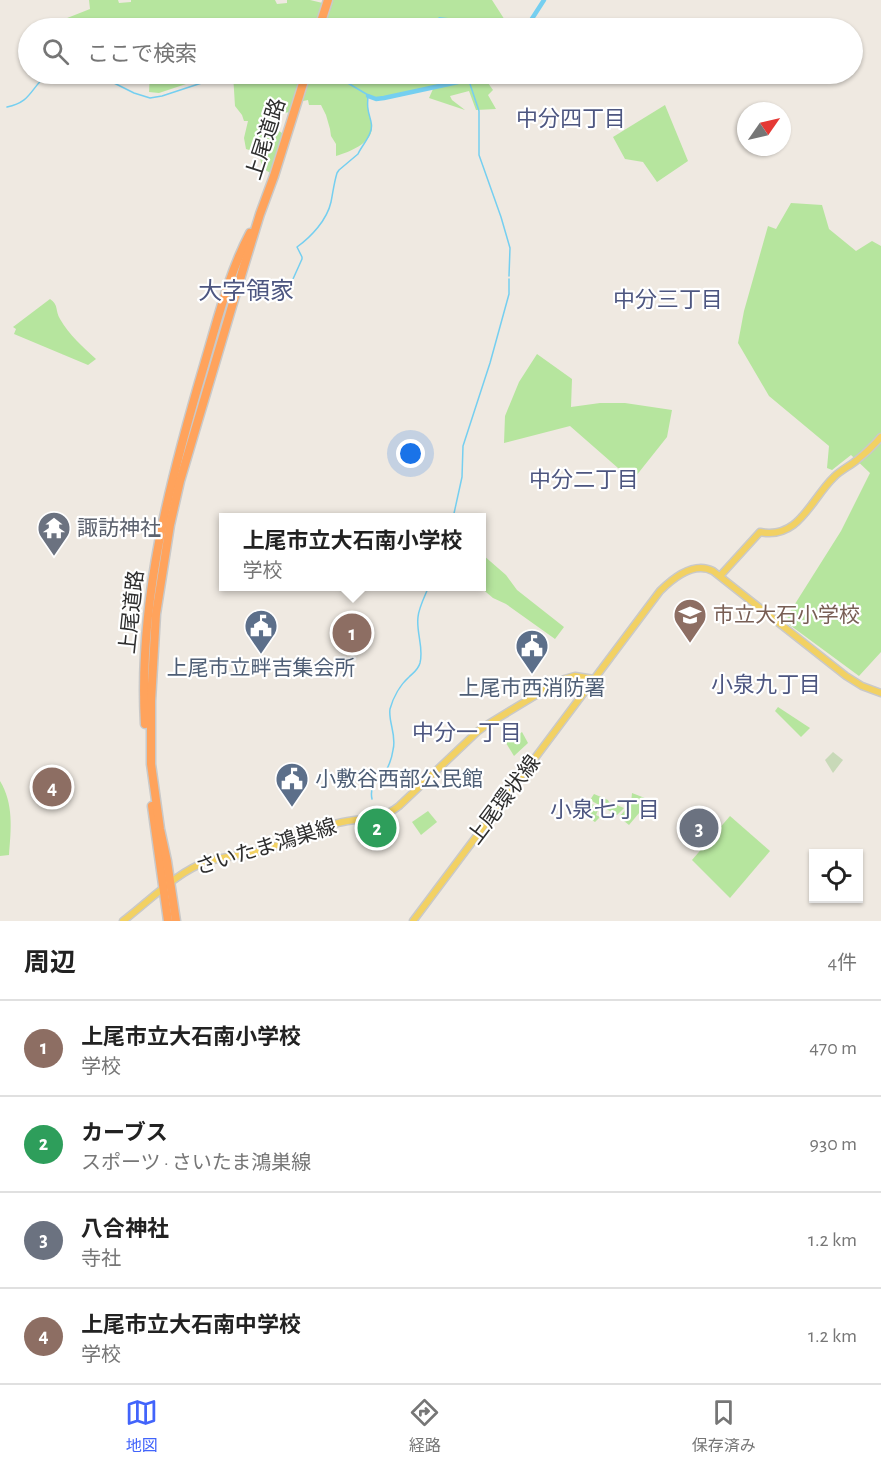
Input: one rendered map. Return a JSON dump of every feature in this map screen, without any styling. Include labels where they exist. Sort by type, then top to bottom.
[{"type":"highway","points":[[322,18],[328,0]]},
{"type":"highway","name":"上尾道路","points":[[176,921],[151,764],[151,701],[156,614],[180,481],[260,214],[303,84]]},
{"type":"highway","name":"上尾道路","points":[[168,921],[149,786],[145,719],[144,663],[153,574],[172,477],[199,383],[233,273],[260,214]]},
{"type":"main road","points":[[881,437],[859,459],[835,476],[799,520],[788,529],[779,532],[770,534],[760,532],[720,576],[846,676],[881,693]]},
{"type":"main road","name":"上尾環状線","points":[[413,921],[660,591],[669,582],[700,567],[710,569],[720,576]]},
{"type":"main road","name":"さいたま鴻巣線","points":[[123,921],[192,868],[207,861],[259,851],[338,824],[384,816],[399,806],[485,726],[561,680],[575,676],[594,679]]},
{"type":"green space","points":[[89,0],[118,0],[119,3],[131,2],[131,0],[275,0],[277,4],[287,3],[287,0],[310,0],[331,5],[333,0],[492,0],[504,18],[67,18],[90,9]]},
{"type":"green space","points":[[149,84],[186,84],[159,93],[149,92]]},
{"type":"green space","points":[[234,84],[489,84],[493,90],[488,95],[496,109],[476,110],[469,91],[450,96],[465,110],[429,98],[433,89],[430,87],[390,97],[381,98],[368,95],[371,134],[364,143],[336,156],[336,144],[321,105],[309,105],[308,100],[298,102],[296,111],[272,115],[271,119],[278,122],[276,129],[285,135],[272,174],[262,168],[259,153],[246,149],[244,138],[248,121],[244,121],[235,106]]},
{"type":"green space","points":[[665,105],[688,161],[657,182],[643,162],[625,159],[613,137]]},
{"type":"green space","points":[[791,203],[822,205],[829,229],[856,251],[872,241],[881,246],[881,652],[859,676],[787,623],[788,615],[841,531],[870,473],[851,455],[832,470],[827,468],[829,446],[769,396],[738,343],[744,311],[768,226],[776,229]]},
{"type":"green space","points":[[50,299],[55,304],[68,330],[96,359],[88,365],[14,334],[16,329],[13,327]]},
{"type":"green space","points":[[537,354],[572,379],[571,407],[600,403],[625,403],[672,410],[667,437],[636,476],[618,468],[570,426],[504,443],[505,416],[519,382]]},
{"type":"green space","points":[[486,558],[506,575],[517,590],[564,627],[555,639],[506,604],[485,591]]},
{"type":"green space","points":[[778,707],[810,728],[801,737],[775,711]]},
{"type":"green space","points":[[522,732],[528,743],[514,756],[506,743]]},
{"type":"green space","points":[[833,752],[843,760],[833,773],[825,760]]},
{"type":"green space","points":[[0,781],[8,799],[11,827],[9,855],[0,856]]},
{"type":"green space","points":[[632,793],[650,800],[629,825],[619,817],[631,803]]},
{"type":"green space","points":[[594,794],[624,808],[617,815],[590,800]]},
{"type":"green space","points":[[587,801],[599,808],[596,815],[600,817],[595,822],[581,813]]},
{"type":"green space","points":[[428,811],[437,822],[421,835],[412,822]]},
{"type":"green space","points":[[730,816],[770,851],[730,898],[692,860]]},
{"type":"waterway","points":[[532,18],[544,0]]},
{"type":"waterway","points":[[7,107],[21,102],[38,84]]},
{"type":"waterway","points":[[116,84],[150,98],[199,84]]},
{"type":"waterway","points":[[293,279],[302,259],[297,247],[322,222],[329,209],[337,173],[358,154],[372,127],[368,95],[349,84]]},
{"type":"waterway","points":[[368,96],[376,99],[384,98],[449,84]]},
{"type":"waterway","points":[[470,84],[479,111],[479,155],[510,248],[509,276]]},
{"type":"waterway","points":[[454,513],[462,477],[463,446],[490,363],[509,294],[509,279]]},
{"type":"waterway","points":[[372,799],[373,787],[386,770],[393,753],[391,705],[400,688],[420,663],[418,617],[427,591]]},
{"type":"place","name":"諏訪神社","points":[[54,557]]},
{"type":"place","name":"上尾市立大石南小学校","points":[[352,633]]},
{"type":"place","name":"市立大石小学校","points":[[690,644]]},
{"type":"place","name":"上尾市立畔吉集会所","points":[[261,655]]},
{"type":"place","name":"上尾市西消防署","points":[[532,675]]},
{"type":"place","name":"上尾市立大石南中学校","points":[[52,787]]},
{"type":"place","name":"小敷谷西部公民館","points":[[292,808]]},
{"type":"place","name":"カーブス","points":[[377,828]]},
{"type":"place","name":"八合神社","points":[[699,828]]},
{"type":"district","name":"中分四丁目","points":[[571,119]]},
{"type":"district","name":"大字領家","points":[[246,292]]},
{"type":"district","name":"中分三丁目","points":[[668,300]]},
{"type":"district","name":"中分二丁目","points":[[584,480]]},
{"type":"district","name":"小泉九丁目","points":[[766,685]]},
{"type":"district","name":"中分一丁目","points":[[467,733]]},
{"type":"district","name":"小泉七丁目","points":[[605,810]]}]
